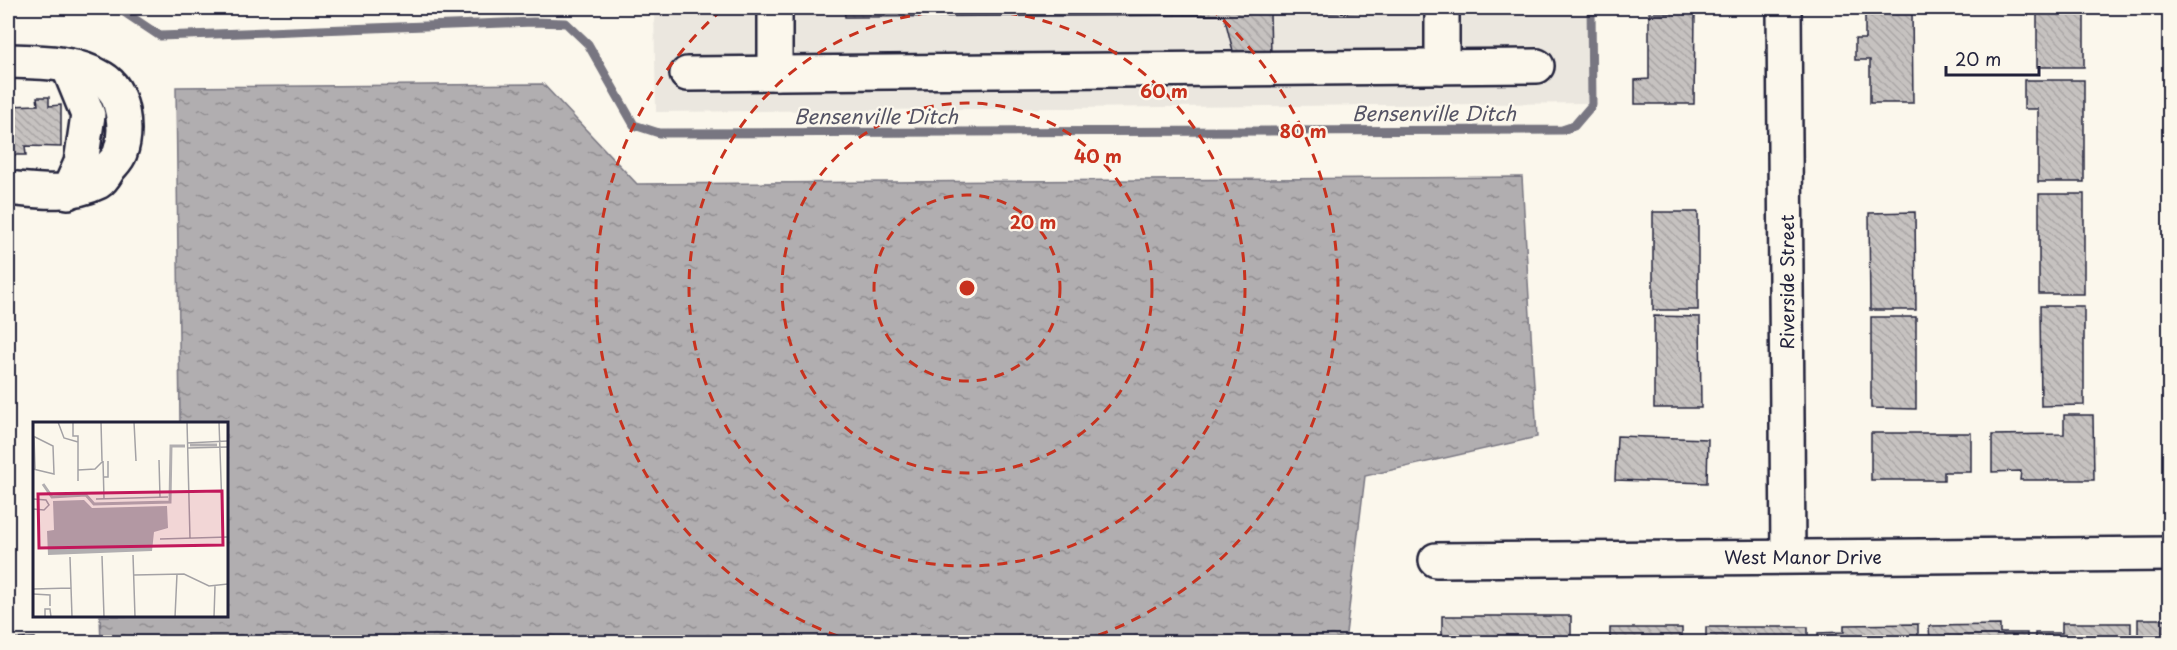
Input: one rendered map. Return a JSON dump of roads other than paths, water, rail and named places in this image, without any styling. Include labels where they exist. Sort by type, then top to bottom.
[{"type":"street","points":[[775,8],[775,74]]},
{"type":"street","points":[[1442,8],[1442,67]]},
{"type":"street","name":"Riverside Street","points":[[1784,8],[1788,556]]},
{"type":"street","points":[[8,61],[42,62],[68,66],[104,78],[114,89],[121,105],[124,135],[120,155],[100,181],[68,192],[8,188]]},
{"type":"street","points":[[687,74],[1537,66]]},
{"type":"street","name":"West Manor Drive","points":[[1436,560],[2169,554]]},
{"type":"water","points":[[543,84],[637,184],[1522,177],[1537,437],[1365,476],[1345,642],[101,642],[100,617],[228,617],[228,422],[180,422],[176,87]]},
{"type":"waterway","name":"Bensenville Ditch","points":[[118,8],[160,36],[533,22],[566,23],[588,44],[634,125],[659,133],[1562,130],[1574,126],[1592,105],[1591,8]]}]
